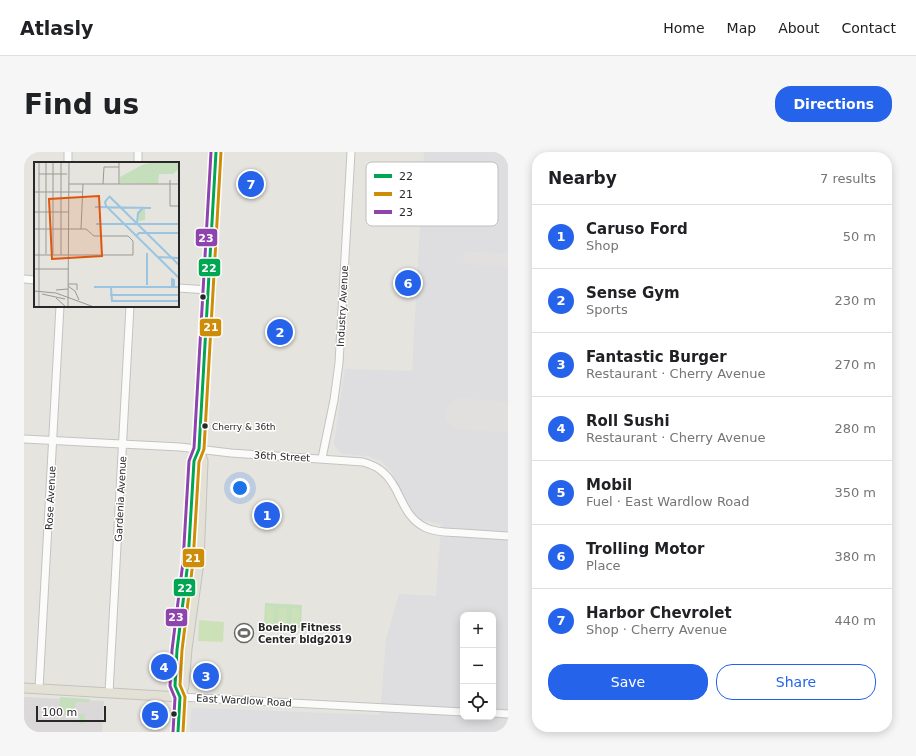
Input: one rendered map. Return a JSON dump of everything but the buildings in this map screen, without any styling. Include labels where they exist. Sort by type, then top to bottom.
[{"type":"main road","points":[[178,732],[180,697],[184,686],[187,649],[199,562],[203,461],[199,449],[216,152]]},
{"type":"main road","name":"East Wardlow Road","points":[[24,688],[180,697]]},
{"type":"street","name":"Industry Avenue","points":[[322,458],[334,400],[339,363],[351,152]]},
{"type":"street","points":[[24,279],[34,280]]},
{"type":"street","points":[[179,288],[209,290]]},
{"type":"street","name":"Rose Avenue","points":[[40,689],[60,307]]},
{"type":"street","name":"Gardenia Avenue","points":[[109,693],[130,307]]},
{"type":"street","name":"36th Street","points":[[24,439],[180,447],[242,454],[322,458],[363,462],[378,468],[390,479],[410,516],[427,528],[438,532],[508,536]]},
{"type":"street","name":"East Wardlow Road","points":[[180,697],[460,712]]},
{"type":"street","points":[[496,713],[508,714]]},
{"type":"shaded area","points":[[424,152],[508,152],[508,732],[190,732],[191,711],[194,708],[380,715],[386,639],[399,594],[436,596],[441,524],[422,520],[413,513],[405,502],[397,481],[391,471],[381,461],[368,456],[343,454],[334,444],[345,369],[412,371],[420,226],[498,226],[498,162],[423,162]]},
{"type":"shaded area","points":[[24,697],[104,701],[102,732],[24,732]]},
{"type":"green space","points":[[265,603],[302,605],[301,628],[264,626]]},
{"type":"green space","points":[[266,607],[274,607],[273,624],[266,623]]},
{"type":"green space","points":[[279,608],[287,608],[286,624],[278,624]]},
{"type":"green space","points":[[292,608],[299,609],[299,625],[291,625]]},
{"type":"green space","points":[[199,620],[224,622],[223,642],[198,641]]},
{"type":"green space","points":[[60,697],[90,699],[89,702],[75,702],[75,714],[85,714],[84,724],[79,724],[80,716],[59,715]]},
{"type":"taxiway","points":[[469,258],[508,260]]},
{"type":"runway","points":[[461,414],[508,417]]},
{"type":"transit line","name":"23","points":[[173,732],[175,698],[170,686],[172,650],[183,562],[189,461],[194,448],[211,152]]},
{"type":"transit line","name":"22","points":[[178,732],[180,697],[175,686],[177,650],[188,562],[194,461],[199,449],[216,152]]},
{"type":"transit line","name":"21","points":[[183,732],[185,697],[180,685],[182,650],[193,562],[199,462],[204,449],[221,152]]},
{"type":"place","name":"Harbor Chevrolet","points":[[251,184]]},
{"type":"place","name":"Trolling Motor","points":[[408,283]]},
{"type":"place","name":"Sense Gym","points":[[280,332]]},
{"type":"place","name":"Cherry & 36th","points":[[205,426]]},
{"type":"place","name":"Caruso Ford","points":[[267,515]]},
{"type":"place","name":"Boeing Fitness Center bldg2019","points":[[244,633]]},
{"type":"place","name":"Roll Sushi","points":[[164,667]]},
{"type":"place","name":"Fantastic Burger","points":[[206,676]]},
{"type":"place","name":"Mobil","points":[[155,715]]}]
